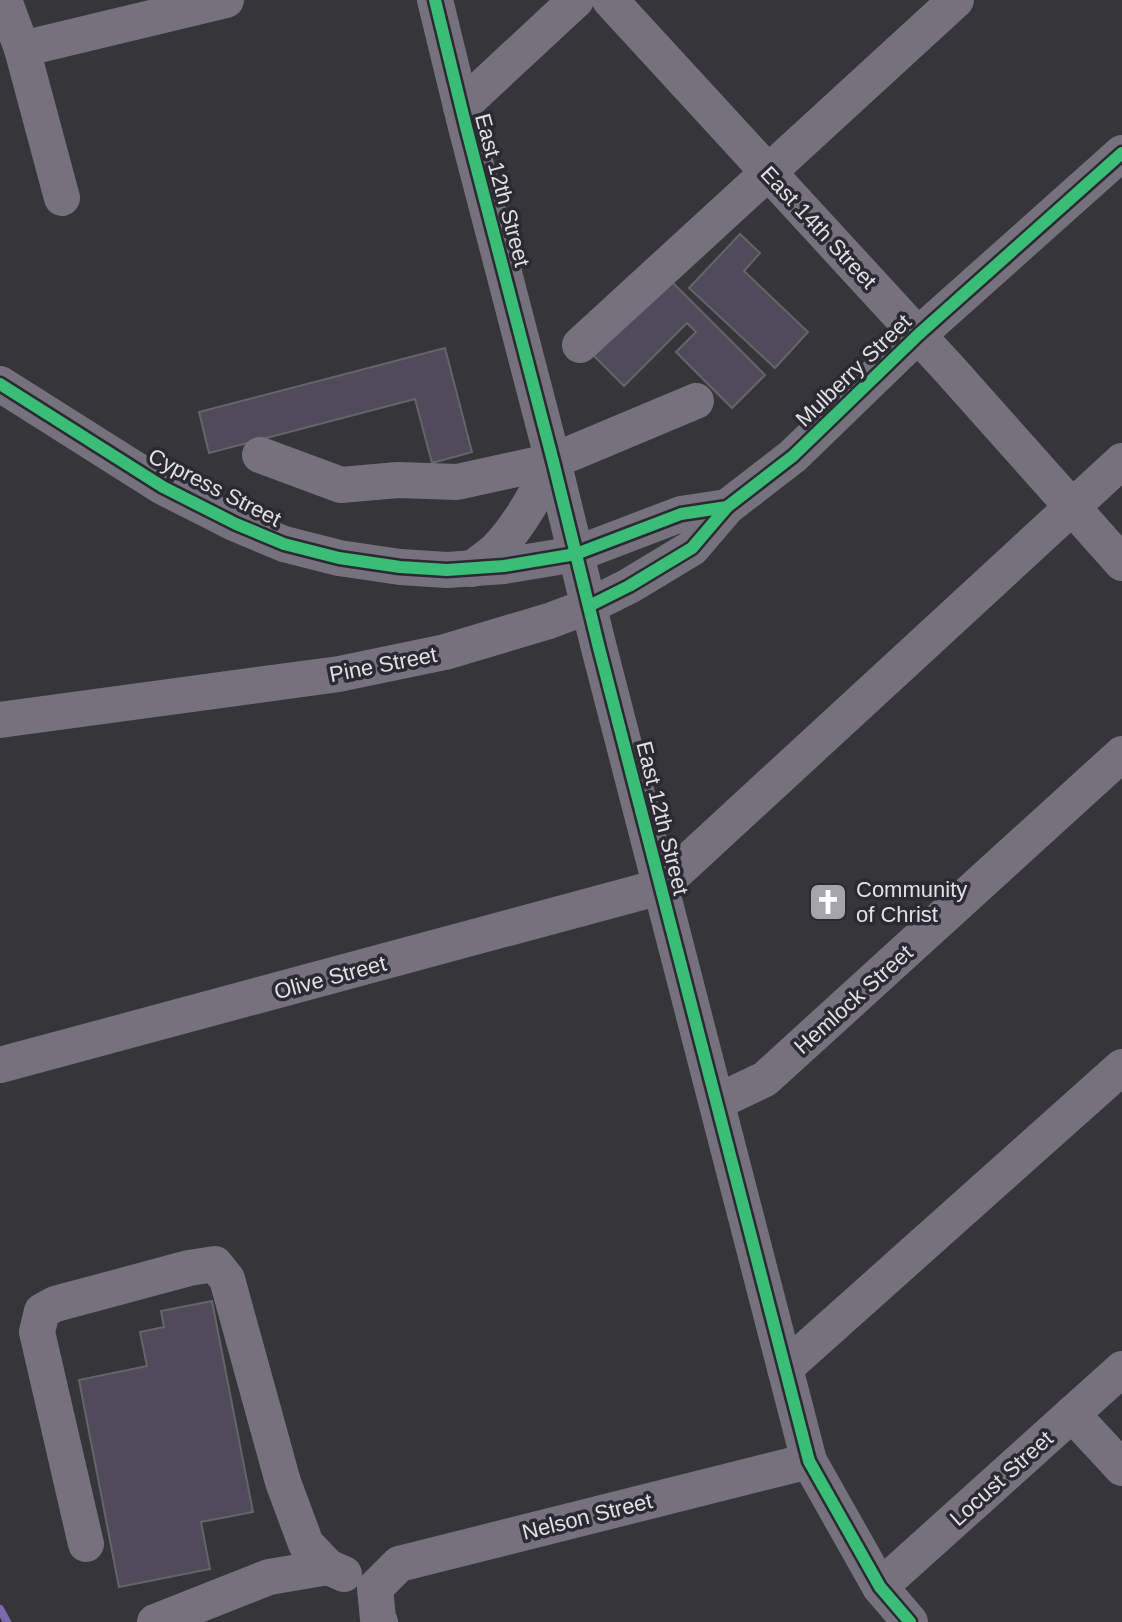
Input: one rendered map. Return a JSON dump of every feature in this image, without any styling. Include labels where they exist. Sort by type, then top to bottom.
[{"type":"street","points":[[4,0],[22,49],[62,198]]},
{"type":"street","points":[[22,49],[226,0]]},
{"type":"street","name":"East 12th Street","points":[[435,0],[809,1461],[880,1587],[910,1622]]},
{"type":"street","points":[[461,107],[576,0]]},
{"type":"street","name":"East 14th Street","points":[[610,0],[918,335],[1122,563]]},
{"type":"street","points":[[580,345],[956,0]]},
{"type":"street","name":"Mulberry Street","points":[[576,554],[681,514],[727,507],[793,456],[918,335],[1122,153]]},
{"type":"street","name":"Cypress Street","points":[[0,384],[163,487],[284,544],[339,558],[447,570],[504,566],[576,554]]},
{"type":"street","points":[[260,455],[341,485],[398,480],[457,482],[553,461],[696,401]]},
{"type":"street","points":[[472,569],[497,549],[515,526],[553,461]]},
{"type":"street","points":[[660,887],[1122,461]]},
{"type":"street","name":"Pine Street","points":[[0,720],[339,674],[445,652],[549,621],[629,586],[692,548],[727,507]]},
{"type":"street","name":"Hemlock Street","points":[[717,1102],[765,1079],[1122,754]]},
{"type":"street","name":"Olive Street","points":[[0,1065],[660,887]]},
{"type":"street","points":[[785,1368],[1122,1067]]},
{"type":"street","points":[[86,1544],[37,1332],[42,1311],[55,1304],[189,1268],[215,1264],[227,1279],[288,1495],[306,1544],[328,1567],[378,1605]]},
{"type":"street","name":"Locust Street","points":[[880,1587],[1122,1369]]},
{"type":"street","points":[[1072,1414],[1122,1468]]},
{"type":"street","name":"Nelson Street","points":[[378,1605],[399,1564],[809,1461]]},
{"type":"street","points":[[155,1622],[269,1577],[328,1567]]},
{"type":"building","points":[[740,234],[760,253],[744,271],[808,332],[775,368],[689,288]]},
{"type":"building","points":[[669,279],[765,375],[732,408],[676,352],[696,332],[687,323],[624,386],[593,355]]},
{"type":"building","points":[[445,348],[472,452],[432,463],[415,399],[209,453],[199,412]]},
{"type":"building","points":[[212,1301],[253,1512],[201,1522],[210,1569],[119,1587],[79,1380],[147,1366],[140,1332],[164,1327],[161,1311]]},
{"type":"waterway","points":[[0,1609],[7,1622]]},
{"type":"cycle path","points":[[435,0],[809,1461],[880,1587],[910,1622]]},
{"type":"cycle path","points":[[0,384],[163,487],[284,544],[339,558],[447,570],[504,566],[576,554],[681,514],[727,507],[793,456],[918,335],[1122,153]]},
{"type":"cycle path","points":[[589,606],[692,548],[727,507]]},
{"type":"place","name":"Community of Christ","points":[[828,902]]}]
